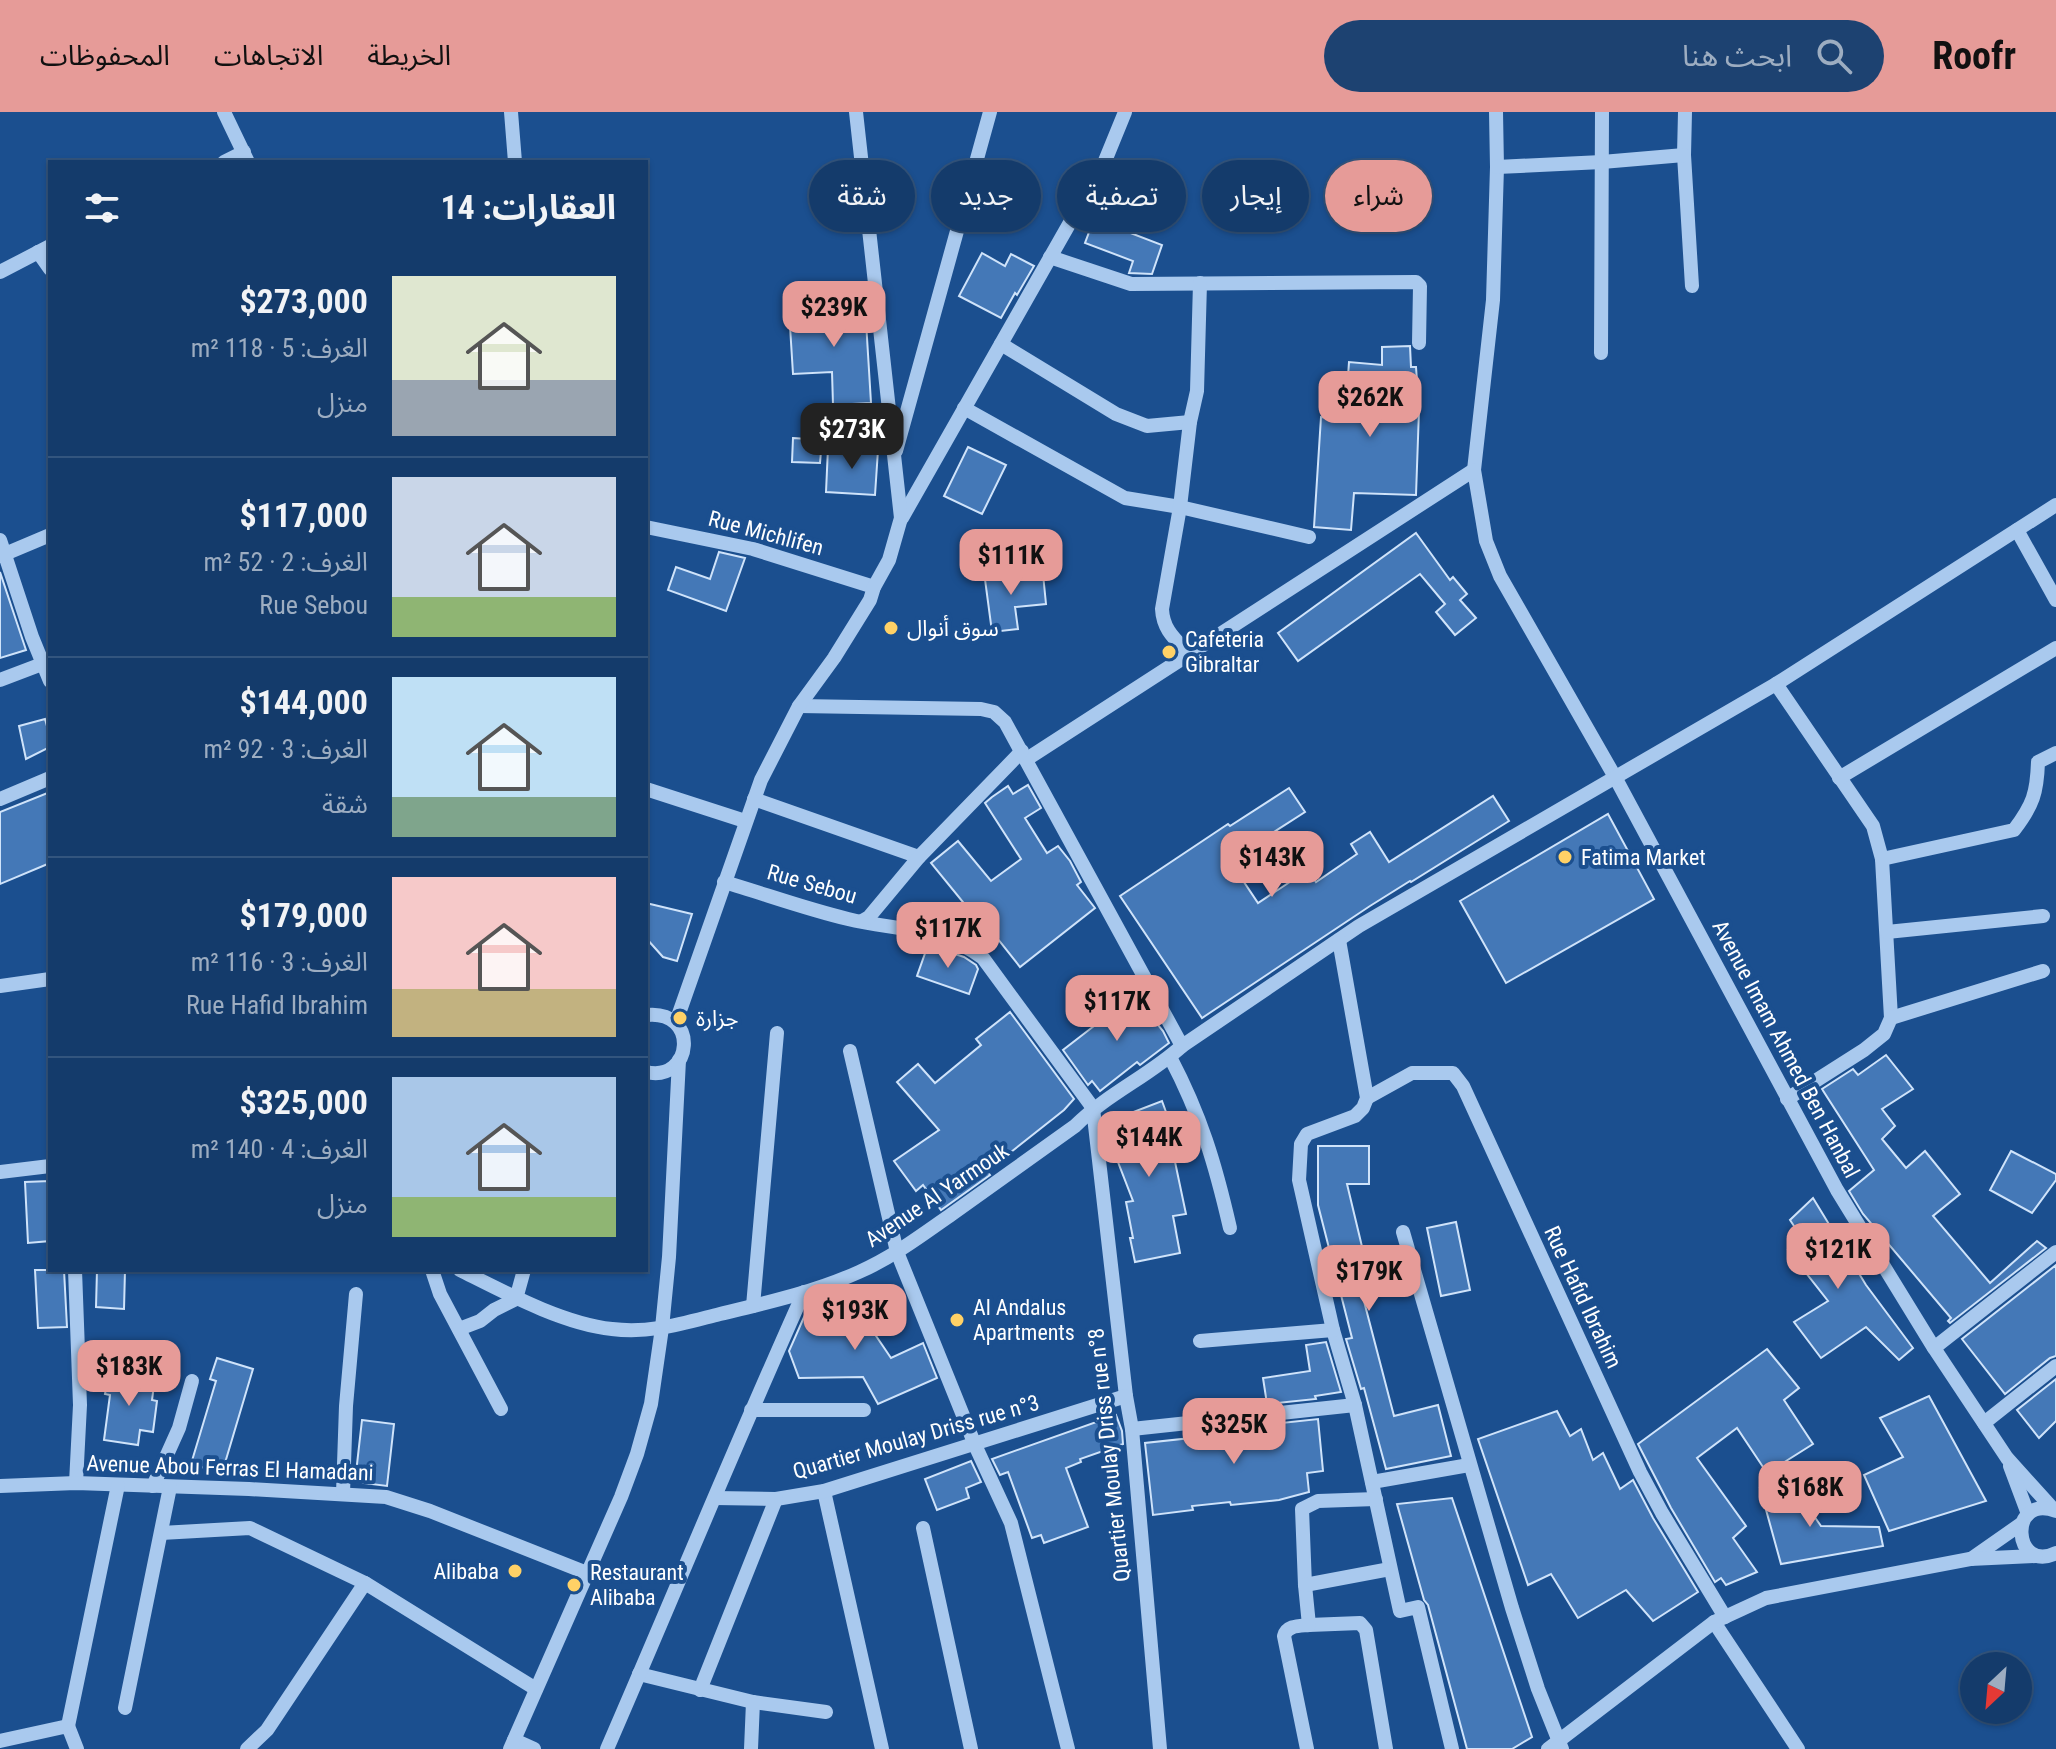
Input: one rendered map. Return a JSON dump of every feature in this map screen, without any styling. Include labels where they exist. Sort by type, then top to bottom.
[{"type":"street","points":[[224,112],[246,157]]},
{"type":"street","points":[[511,112],[515,160]]},
{"type":"street","points":[[856,112],[901,518]]},
{"type":"street","points":[[895,457],[990,112]]},
{"type":"street","points":[[676,1022],[745,821],[770,760],[799,706],[870,600],[889,560],[901,518],[1105,161],[1125,112]]},
{"type":"street","name":"Avenue Imam Ahmed Ben Hanbal","points":[[1496,112],[1493,300],[1474,470],[1486,541],[1500,576],[1615,777],[1837,1190],[1934,1348],[2007,1458],[2054,1510]]},
{"type":"street","points":[[1601,353],[1602,112]]},
{"type":"street","points":[[1685,112],[1684,155],[1692,286]]},
{"type":"street","points":[[1497,167],[1684,155]]},
{"type":"street","points":[[0,272],[44,249]]},
{"type":"street","points":[[1050,257],[1131,284],[1416,282],[1420,286],[1419,343]]},
{"type":"street","points":[[1189,654],[1167,632],[1162,609],[1197,391],[1200,283]]},
{"type":"street","points":[[1001,344],[1116,414],[1147,426],[1190,422]]},
{"type":"street","points":[[964,408],[1125,498],[1180,507],[1309,537]]},
{"type":"street","points":[[862,921],[869,917],[919,857],[1024,755],[1189,654],[1474,470]]},
{"type":"street","name":"Avenue Al Yarmouk","points":[[464,1272],[516,1299],[567,1318],[610,1329],[644,1331],[753,1306],[858,1273],[897,1252],[1075,1126],[1093,1108],[1359,926],[1776,684],[2056,505]]},
{"type":"street","name":"Rue Michlifen","points":[[648,527],[753,549],[874,587]]},
{"type":"street","points":[[2017,530],[2056,600]]},
{"type":"street","points":[[0,680],[46,663],[32,637],[2,550],[48,536]]},
{"type":"street","points":[[1839,778],[2056,648]]},
{"type":"street","points":[[1776,684],[1873,826],[1882,859],[1891,1018],[1884,1034],[1864,1050],[1787,1099]]},
{"type":"street","points":[[799,706],[981,709],[994,712],[1005,722],[1024,755],[1182,1046]]},
{"type":"street","points":[[1882,859],[2014,830],[2029,810],[2037,782],[2038,762],[2056,753]]},
{"type":"street","points":[[0,799],[48,779]]},
{"type":"street","points":[[648,790],[745,821]]},
{"type":"street","points":[[754,799],[919,857]]},
{"type":"street","name":"Rue Sebou","points":[[724,882],[850,919],[938,935],[970,948],[983,958],[1093,1108]]},
{"type":"street","points":[[1887,932],[2043,916]]},
{"type":"street","points":[[1339,940],[1367,1098],[1355,1116],[1307,1134],[1301,1144],[1299,1180],[1333,1330],[1355,1405],[1400,1611],[1418,1607],[1452,1749]]},
{"type":"street","points":[[1891,1018],[2043,971]]},
{"type":"street","points":[[0,986],[48,979]]},
{"type":"street","points":[[648,1015],[657,1014],[676,1022],[684,1041],[683,1051],[672,1068],[663,1072],[648,1072]]},
{"type":"street","points":[[753,1306],[777,1033]]},
{"type":"street","points":[[850,1051],[897,1252],[975,1445],[1011,1523],[1068,1749]]},
{"type":"street","points":[[1170,1057],[1203,1126],[1230,1228]]},
{"type":"street","points":[[534,1749],[512,1745],[621,1497],[651,1404],[669,1257],[679,1060]]},
{"type":"street","name":"Rue Hafid Ibrahim","points":[[1367,1098],[1412,1073],[1453,1073],[1463,1086],[1640,1472],[1720,1620]]},
{"type":"street","name":"Quartier Moulay Driss rue n°8","points":[[1093,1108],[1132,1429],[1160,1749]]},
{"type":"street","points":[[0,1172],[48,1166]]},
{"type":"street","points":[[1403,1232],[1469,1465],[1556,1747],[1720,1620],[1766,1598],[1970,1559],[2049,1557],[2056,1553]]},
{"type":"street","points":[[1934,1348],[2056,1252]]},
{"type":"street","points":[[75,1272],[80,1405],[76,1483]]},
{"type":"street","points":[[433,1272],[440,1294],[501,1409]]},
{"type":"street","points":[[459,1329],[480,1321],[516,1299],[523,1272]]},
{"type":"street","points":[[607,1749],[804,1292]]},
{"type":"street","points":[[343,1493],[346,1406],[356,1294]]},
{"type":"street","points":[[1200,1341],[1333,1330]]},
{"type":"street","points":[[1984,1423],[2056,1366]]},
{"type":"street","points":[[153,1486],[179,1428],[192,1381]]},
{"type":"street","name":"Quartier Moulay Driss rue n°3","points":[[715,1498],[776,1499],[824,1491],[1126,1396]]},
{"type":"street","points":[[1132,1429],[1355,1405]]},
{"type":"street","points":[[751,1410],[864,1410]]},
{"type":"street","name":"Avenue Imam Ahmed Ben Hanbal","points":[[2007,1458],[2025,1519],[2020,1537],[2026,1549],[2036,1556]]},
{"type":"street","points":[[1372,1482],[1469,1465]]},
{"type":"street","name":"Avenue Abou Ferras El Hamadani","points":[[0,1486],[76,1483],[386,1497],[430,1511],[587,1573]]},
{"type":"street","points":[[77,1749],[68,1726],[118,1485]]},
{"type":"street","points":[[125,1708],[170,1487]]},
{"type":"street","points":[[824,1491],[882,1749]]},
{"type":"street","points":[[700,1690],[776,1499]]},
{"type":"street","points":[[1309,1625],[1302,1509],[1318,1501],[1376,1499]]},
{"type":"street","points":[[1970,1559],[2040,1508],[2054,1510]]},
{"type":"street","points":[[161,1533],[250,1528],[365,1583],[536,1689]]},
{"type":"street","points":[[923,1528],[971,1749]]},
{"type":"street","points":[[1305,1585],[1390,1569]]},
{"type":"street","points":[[247,1749],[267,1730],[365,1583]]},
{"type":"street","points":[[1720,1620],[1798,1749]]},
{"type":"street","points":[[1307,1749],[1284,1636],[1291,1628],[1353,1622],[1360,1623],[1366,1630],[1386,1749]]},
{"type":"street","points":[[639,1674],[753,1702],[826,1712]]},
{"type":"street","points":[[751,1749],[753,1702]]},
{"type":"street","points":[[0,1741],[68,1726]]},
{"type":"building","points":[[1089,232],[1128,232],[1162,245],[1152,274],[1129,273],[1133,261],[1085,243]]},
{"type":"building","points":[[982,253],[1005,266],[1011,254],[1034,266],[1001,318],[959,296]]},
{"type":"building","points":[[865,305],[871,403],[833,405],[832,372],[793,374],[789,310]]},
{"type":"building","points":[[1410,346],[1411,367],[1416,367],[1419,410],[1416,495],[1354,493],[1351,530],[1314,527],[1321,417],[1345,419],[1349,362],[1382,365],[1382,347]]},
{"type":"building","points":[[793,438],[822,440],[820,463],[792,462]]},
{"type":"building","points":[[968,447],[1006,465],[982,514],[944,496]]},
{"type":"building","points":[[828,448],[878,450],[875,495],[826,492]]},
{"type":"building","points":[[1416,533],[1450,580],[1453,577],[1467,594],[1460,600],[1476,618],[1455,635],[1436,612],[1445,604],[1420,574],[1298,661],[1278,633]]},
{"type":"building","points":[[719,552],[745,558],[726,611],[668,590],[676,567],[710,579]]},
{"type":"building","points":[[1011,569],[1012,578],[1043,574],[1046,604],[1015,607],[1018,629],[992,632],[984,572]]},
{"type":"building","points":[[0,572],[26,650],[0,658]]},
{"type":"building","points":[[45,719],[48,748],[26,759],[19,726]]},
{"type":"building","points":[[1028,785],[1041,808],[1025,818],[1047,853],[1058,846],[1070,861],[1081,882],[1077,885],[1095,908],[1020,967],[974,909],[971,912],[931,863],[958,841],[991,881],[1021,859],[985,803],[1008,786],[1013,794]]},
{"type":"building","points":[[1289,788],[1305,812],[1246,850],[1252,859],[1236,870],[1258,903],[1308,870],[1316,882],[1357,854],[1351,844],[1370,832],[1389,862],[1493,796],[1509,821],[1370,906],[1202,1018],[1120,896],[1228,824],[1230,826]]},
{"type":"building","points":[[48,793],[48,864],[0,884],[0,812]]},
{"type":"building","points":[[1608,814],[1654,899],[1506,983],[1460,901]]},
{"type":"building","points":[[648,903],[692,914],[677,961],[663,957],[648,940]]},
{"type":"building","points":[[928,945],[964,957],[976,965],[978,969],[969,994],[917,976]]},
{"type":"building","points":[[1132,993],[1169,1043],[1140,1065],[1137,1062],[1100,1091],[1092,1081],[1088,1085],[1063,1050]]},
{"type":"building","points":[[1010,1012],[1074,1099],[987,1171],[990,1175],[941,1210],[923,1185],[916,1191],[894,1161],[939,1130],[897,1082],[918,1064],[935,1083],[981,1045],[976,1039]]},
{"type":"building","points":[[1886,1055],[1913,1089],[1882,1109],[1895,1126],[1882,1139],[1906,1168],[1925,1151],[1960,1194],[1933,1216],[1990,1283],[2037,1241],[2046,1248],[1950,1323],[1951,1318],[1863,1214],[1849,1191],[1874,1170],[1822,1089],[1853,1069],[1858,1075]]},
{"type":"building","points":[[1162,1101],[1178,1145],[1171,1148],[1186,1214],[1173,1216],[1180,1253],[1135,1262],[1126,1202],[1133,1201],[1105,1123]]},
{"type":"building","points":[[1318,1146],[1369,1146],[1369,1184],[1347,1184],[1370,1280],[1359,1282],[1394,1416],[1438,1405],[1451,1456],[1386,1469],[1364,1388],[1361,1389],[1346,1339],[1352,1338],[1318,1205]]},
{"type":"building","points":[[2011,1151],[2056,1174],[2056,1180],[2032,1213],[1990,1190]]},
{"type":"building","points":[[48,1181],[48,1241],[28,1243],[25,1182]]},
{"type":"building","points":[[1813,1198],[1866,1285],[1913,1348],[1899,1360],[1866,1327],[1821,1358],[1794,1322],[1828,1301],[1788,1250],[1802,1238],[1790,1220]]},
{"type":"building","points":[[1456,1222],[1470,1290],[1441,1296],[1427,1228]]},
{"type":"building","points":[[2056,1265],[2056,1356],[2005,1394],[1962,1339]]},
{"type":"building","points":[[35,1270],[64,1272],[67,1327],[38,1328]]},
{"type":"building","points":[[97,1272],[125,1272],[124,1309],[96,1307]]},
{"type":"building","points":[[847,1293],[891,1358],[923,1343],[937,1378],[878,1404],[863,1377],[799,1378],[789,1351],[808,1308]]},
{"type":"building","points":[[1326,1342],[1341,1392],[1315,1396],[1316,1399],[1267,1404],[1263,1378],[1310,1371],[1306,1345]]},
{"type":"building","points":[[1767,1349],[1799,1388],[1784,1400],[1813,1444],[1767,1473],[1737,1428],[1697,1458],[1746,1526],[1733,1538],[1757,1572],[1726,1585],[1721,1578],[1715,1582],[1638,1444]]},
{"type":"building","points":[[217,1358],[253,1369],[222,1473],[191,1464],[216,1381],[210,1379]]},
{"type":"building","points":[[109,1372],[155,1378],[152,1400],[157,1401],[153,1432],[140,1430],[138,1445],[104,1440],[110,1395],[105,1394]]},
{"type":"building","points":[[2056,1379],[2056,1421],[2039,1438],[2017,1410]]},
{"type":"building","points":[[1929,1396],[1986,1501],[1889,1531],[1864,1475],[1903,1457],[1880,1418]]},
{"type":"building","points":[[1557,1411],[1570,1436],[1581,1429],[1593,1460],[1603,1453],[1620,1489],[1633,1480],[1698,1592],[1653,1621],[1626,1590],[1578,1618],[1551,1574],[1528,1585],[1478,1439]]},
{"type":"building","points":[[1116,1415],[1123,1444],[1080,1459],[1081,1462],[1066,1468],[1088,1527],[1044,1543],[1041,1535],[1032,1538],[1008,1472],[1000,1475],[992,1459]]},
{"type":"building","points":[[1318,1419],[1323,1471],[1307,1473],[1309,1492],[1279,1500],[1192,1506],[1193,1510],[1153,1515],[1145,1443],[1228,1434],[1227,1429]]},
{"type":"building","points":[[362,1420],[394,1424],[387,1486],[355,1482]]},
{"type":"building","points":[[971,1461],[981,1482],[966,1488],[969,1498],[937,1510],[925,1479]]},
{"type":"building","points":[[1791,1483],[1821,1526],[1879,1527],[1883,1546],[1781,1564],[1760,1488]]},
{"type":"building","points":[[1452,1498],[1532,1737],[1512,1749],[1467,1749],[1397,1504]]},
{"type":"place","name":"سوق أنوال","points":[[891,628]]},
{"type":"place","name":"Cafeteria Gibraltar","points":[[1169,652]]},
{"type":"place","name":"Fatima Market","points":[[1565,857]]},
{"type":"place","name":"جزارة","points":[[680,1018]]},
{"type":"place","name":"Al Andalus Apartments","points":[[957,1320]]},
{"type":"place","name":"Alibaba","points":[[515,1571]]},
{"type":"place","name":"Restaurant Alibaba","points":[[574,1585]]}]
